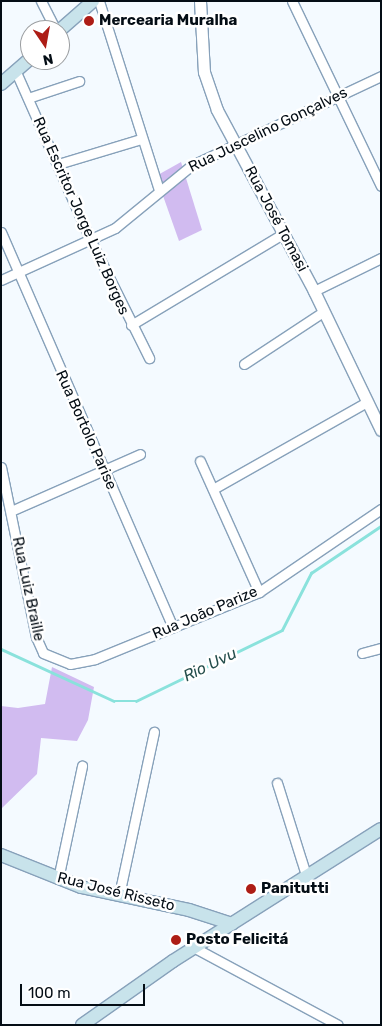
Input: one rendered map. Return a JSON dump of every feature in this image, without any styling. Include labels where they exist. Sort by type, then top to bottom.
[{"type":"main road","points":[[70,21],[93,1]]},
{"type":"main road","points":[[1,84],[20,68]]},
{"type":"main road","points":[[82,1025],[195,948],[381,829]]},
{"type":"main road","name":"Rua José Risseto","points":[[1,855],[58,879],[119,895],[189,910],[232,924]]},
{"type":"street","points":[[41,1],[51,20]]},
{"type":"street","points":[[100,1],[159,190]]},
{"type":"street","name":"Rua José Tomasi","points":[[200,1],[204,72],[217,110],[314,291],[381,430]]},
{"type":"street","points":[[292,1],[381,186]]},
{"type":"street","name":"Rua Escritor Jorge Luiz Borges","points":[[16,72],[91,241],[149,358]]},
{"type":"street","name":"Rua Juscelino Gonçalves","points":[[1,280],[91,241],[116,228],[159,190],[192,165],[381,76]]},
{"type":"street","points":[[28,98],[79,81]]},
{"type":"street","points":[[58,164],[142,139]]},
{"type":"street","name":"Rua Bortolo Parise","points":[[1,232],[173,627]]},
{"type":"street","points":[[131,325],[284,233]]},
{"type":"street","points":[[314,291],[381,258]]},
{"type":"street","points":[[244,364],[323,312]]},
{"type":"street","points":[[213,489],[367,402]]},
{"type":"street","points":[[11,511],[140,454]]},
{"type":"street","points":[[200,461],[258,592]]},
{"type":"street","name":"Rua Luiz Braille","points":[[1,467],[36,637],[43,653],[70,664]]},
{"type":"street","name":"Rua João Parize","points":[[70,664],[95,659],[258,592],[381,509]]},
{"type":"street","points":[[362,653],[381,648]]},
{"type":"street","points":[[119,895],[154,732]]},
{"type":"street","points":[[58,879],[82,766]]},
{"type":"street","points":[[277,784],[307,878]]},
{"type":"street","points":[[195,948],[338,1025]]},
{"type":"shaded area","points":[[181,162],[202,230],[179,241],[156,176]]},
{"type":"shaded area","points":[[52,667],[94,687],[88,720],[77,741],[41,738],[37,774],[1,809],[1,706],[18,708],[45,704]]},
{"type":"waterway","name":"Rio Uvu","points":[[1,649],[114,701],[136,701],[282,630],[311,573],[381,526]]},
{"type":"place","name":"Mercearia Muralha","points":[[89,21]]},
{"type":"place","name":"Panitutti","points":[[251,889]]},
{"type":"place","name":"Posto Felicitá","points":[[176,940]]}]
